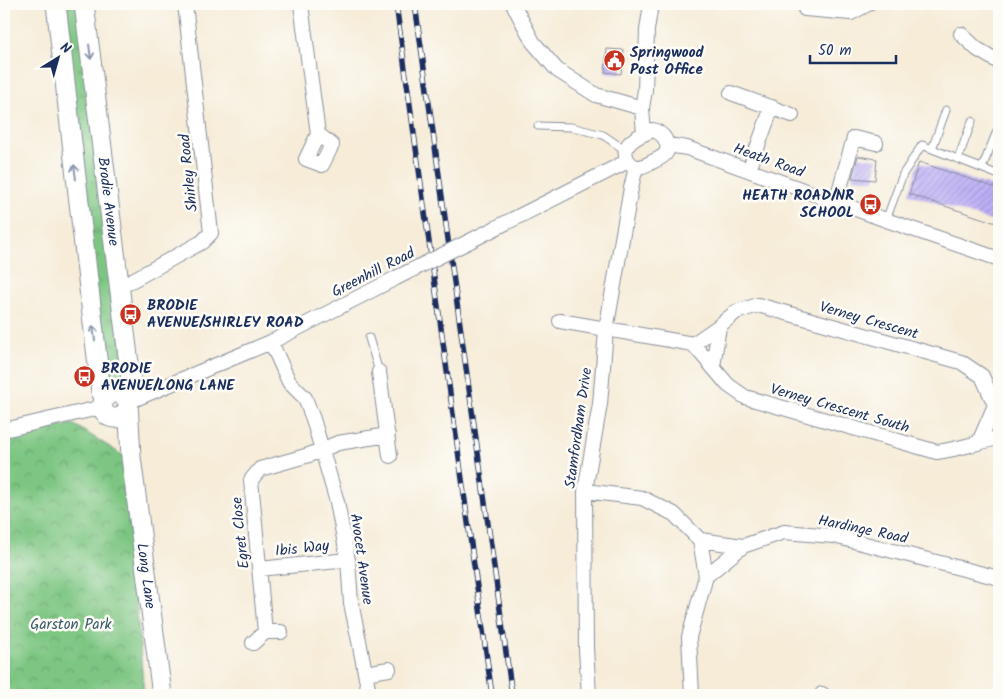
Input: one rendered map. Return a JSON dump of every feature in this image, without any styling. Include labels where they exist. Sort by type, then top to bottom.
[{"type":"street","name":"Brodie Avenue","points":[[56,4],[100,392],[106,407]]},
{"type":"street","name":"Brodie Avenue","points":[[84,4],[132,388],[127,403]]},
{"type":"street","name":"Shirley Road","points":[[120,287],[202,242],[211,233],[185,4]]},
{"type":"street","points":[[301,4],[318,134]]},
{"type":"street","points":[[513,4],[533,42],[557,70],[596,95],[642,108]]},
{"type":"street","points":[[644,134],[642,108],[647,30],[651,4]]},
{"type":"street","points":[[805,9],[851,13],[868,4]]},
{"type":"street","points":[[961,34],[977,50],[999,62]]},
{"type":"street","points":[[731,93],[792,115]]},
{"type":"street","points":[[749,170],[772,108]]},
{"type":"street","points":[[653,130],[659,132],[668,145],[664,156],[643,166],[630,159],[630,142],[644,134],[653,130]]},
{"type":"street","points":[[836,202],[854,138],[876,143]]},
{"type":"street","name":"Heath Road","points":[[668,145],[686,148],[999,259]]},
{"type":"street","name":"Greenhill Road","points":[[127,403],[271,342],[630,159]]},
{"type":"street","name":"Stamfordham Drive","points":[[589,695],[586,649],[585,491],[600,404],[606,330],[629,198],[630,159]]},
{"type":"street","name":"Verney Crescent","points":[[693,344],[736,312],[758,305],[961,362],[982,376],[997,410],[979,442]]},
{"type":"street","points":[[560,322],[693,344]]},
{"type":"street","points":[[713,367],[719,326]]},
{"type":"street","name":"Avocet Avenue","points":[[271,342],[289,382],[305,398],[337,502],[348,560],[351,603],[368,688]]},
{"type":"street","name":"Verney Crescent South","points":[[693,344],[728,385],[745,397],[937,452],[958,449],[999,438]]},
{"type":"street","points":[[379,372],[390,456]]},
{"type":"street","points":[[4,430],[106,407],[118,418],[126,413],[127,403]]},
{"type":"street","name":"Long Lane","points":[[127,403],[162,695]]},
{"type":"street","name":"Long Lane","points":[[106,407],[132,457]]},
{"type":"street","points":[[322,450],[338,443],[388,435]]},
{"type":"street","name":"Egret Close","points":[[266,632],[251,480],[260,469],[309,456],[322,450]]},
{"type":"street","points":[[585,491],[642,498],[674,514],[700,540],[706,576],[689,637],[692,695]]},
{"type":"street","name":"Hardinge Road","points":[[700,540],[743,546],[784,532],[834,536],[999,578]]},
{"type":"street","points":[[706,576],[743,546]]},
{"type":"street","name":"Ibis Way","points":[[259,569],[348,560]]},
{"type":"street","points":[[253,643],[266,632],[281,632]]},
{"type":"street","points":[[365,673],[389,669]]},
{"type":"lane","points":[[932,149],[946,110]]},
{"type":"lane","points":[[958,159],[972,121]]},
{"type":"lane","points":[[538,126],[571,127],[603,134],[630,159]]},
{"type":"lane","points":[[982,168],[997,131]]},
{"type":"lane","points":[[886,220],[903,174],[922,145],[999,175]]},
{"type":"lane","points":[[369,338],[379,372]]},
{"type":"green space","points":[[62,4],[78,4],[127,384],[107,387]]},
{"type":"green space","name":"Garston Park","points":[[73,424],[124,456],[144,695],[4,695],[4,439]]},
{"type":"building","name":"Springwood Post Office","points":[[607,49],[624,50],[621,74],[605,72]]},
{"type":"building","points":[[858,156],[877,159],[875,180],[852,178]]},
{"type":"building","points":[[919,162],[999,189],[999,224],[909,194]]},
{"type":"railway","points":[[396,4],[492,695]]},
{"type":"railway","points":[[415,4],[512,695]]},
{"type":"place","name":"Springwood Post Office","points":[[614,61]]},
{"type":"place","name":"HEATH ROAD/NR SCHOOL","points":[[870,204]]},
{"type":"place","name":"BRODIE AVENUE/SHIRLEY ROAD","points":[[131,314]]},
{"type":"place","name":"BRODIE AVENUE/LONG LANE","points":[[85,377]]}]
